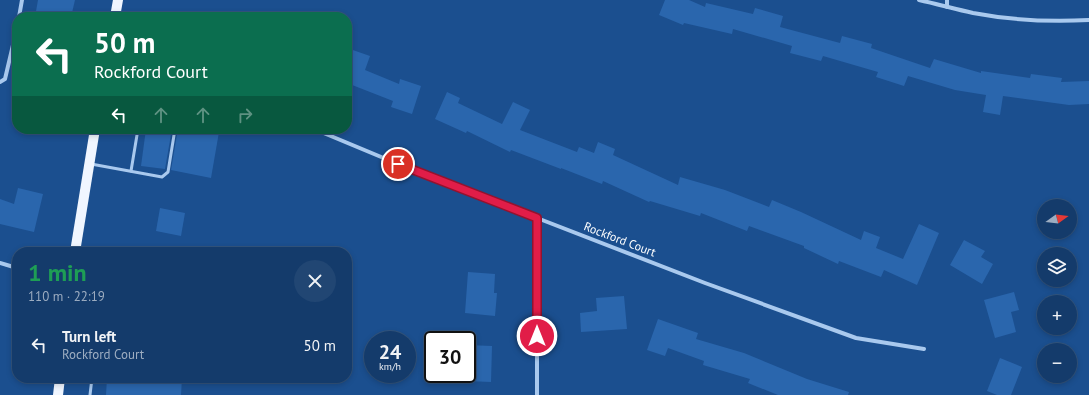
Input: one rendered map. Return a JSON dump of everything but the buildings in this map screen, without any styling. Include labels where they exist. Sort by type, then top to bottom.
[{"type":"main road","points":[[116,12],[118,0]]},
{"type":"main road","points":[[76,247],[94,134]]},
{"type":"main road","points":[[58,395],[59,383]]},
{"type":"street","points":[[20,12],[22,0]]},
{"type":"street","points":[[919,0],[974,13],[1024,19],[1075,21],[1089,20]]},
{"type":"street","points":[[947,0],[947,7]]},
{"type":"street","points":[[0,82],[6,79],[12,52]]},
{"type":"street","name":"Rockford Court","points":[[326,134],[398,164],[705,283],[856,338],[924,349]]},
{"type":"street","points":[[537,218],[537,395]]},
{"type":"street","points":[[0,263],[12,267]]},
{"type":"lane","points":[[131,171],[137,134]]},
{"type":"lane","points":[[89,163],[162,176],[168,172],[174,134]]},
{"type":"lane","points":[[90,395],[91,383]]},
{"type":"route","points":[[398,164],[537,218],[537,336]]}]
